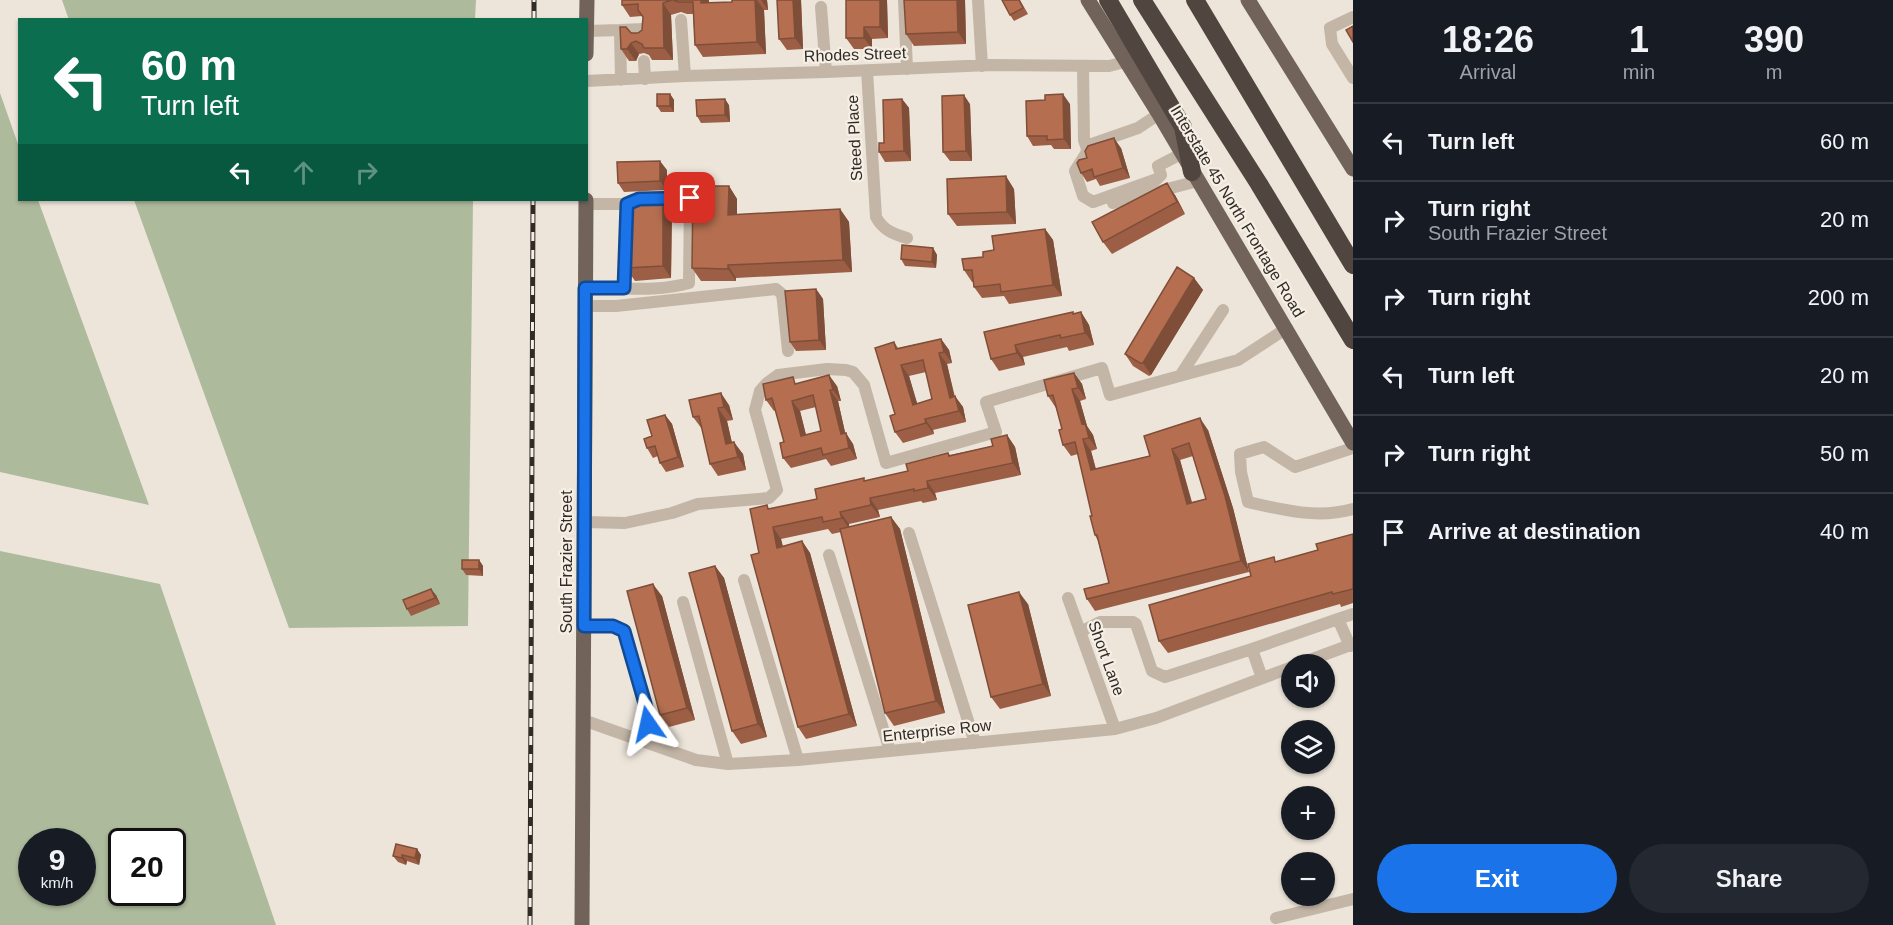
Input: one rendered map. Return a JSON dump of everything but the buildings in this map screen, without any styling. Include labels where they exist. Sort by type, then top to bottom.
[{"type":"highway","points":[[1108,0],[1183,127],[1195,177]]},
{"type":"highway","points":[[1142,0],[1259,184],[1353,340]]},
{"type":"highway","points":[[1196,0],[1353,265]]},
{"type":"main road","points":[[587,0],[587,18]]},
{"type":"main road","name":"Interstate 45 North Frontage Road","points":[[1088,0],[1159,114],[1353,442]]},
{"type":"main road","points":[[1252,2],[1353,168]]},
{"type":"main road","name":"South Frazier Street","points":[[582,925],[586,202]]},
{"type":"street","points":[[904,0],[907,69]]},
{"type":"street","points":[[978,0],[982,66]]},
{"type":"street","points":[[821,8],[826,72]]},
{"type":"street","points":[[1353,17],[1330,28],[1332,44],[1353,78]]},
{"type":"street","points":[[681,20],[685,75]]},
{"type":"street","points":[[588,31],[643,29],[643,38]]},
{"type":"street","points":[[620,30],[621,80]]},
{"type":"street","points":[[644,60],[645,79]]},
{"type":"street","name":"Rhodes Street","points":[[588,81],[685,75],[982,66],[1109,66],[1125,62]]},
{"type":"street","points":[[1083,66],[1084,140],[1087,149]]},
{"type":"street","name":"Steed Place","points":[[867,70],[876,217],[881,227],[893,235],[907,238]]},
{"type":"street","points":[[1159,114],[1138,128],[1092,144],[1087,149],[1075,171],[1083,196],[1093,202],[1157,179],[1161,175],[1158,166],[1181,154]]},
{"type":"street","points":[[1113,203],[1195,177]]},
{"type":"street","points":[[585,288],[633,290],[672,288],[689,283],[690,198],[639,199],[627,204],[586,202]]},
{"type":"street","points":[[624,288],[627,204]]},
{"type":"street","points":[[585,306],[616,306],[776,289],[782,294],[788,351]]},
{"type":"street","points":[[1180,376],[1223,310]]},
{"type":"street","points":[[584,522],[625,524],[672,513],[698,504],[769,498],[777,490],[754,410],[760,392],[767,382],[778,375],[827,369],[853,372],[864,385],[886,463],[996,432],[986,402],[1102,368],[1110,395],[1238,360],[1287,328]]},
{"type":"street","points":[[1353,448],[1295,467],[1264,447],[1240,454],[1241,472],[1248,502],[1304,513],[1339,513],[1353,509]]},
{"type":"street","points":[[909,533],[975,743]]},
{"type":"street","points":[[829,555],[890,751]]},
{"type":"street","points":[[744,580],[798,760]]},
{"type":"street","name":"Short Lane","points":[[1068,598],[1115,729]]},
{"type":"street","points":[[683,602],[728,764]]},
{"type":"street","points":[[1080,632],[1100,622],[1133,622],[1136,624],[1152,671],[1166,677],[1353,614]]},
{"type":"street","points":[[1326,654],[1351,645],[1338,620]]},
{"type":"street","points":[[584,626],[613,626],[624,631],[648,714],[648,724],[643,741]]},
{"type":"street","points":[[1252,649],[1262,678]]},
{"type":"street","name":"Enterprise Row","points":[[583,720],[696,760],[728,764],[798,760],[1115,729],[1156,718],[1281,671]]},
{"type":"street","points":[[1276,918],[1353,899]]},
{"type":"green space","points":[[62,0],[476,0],[475,18],[68,18]]},
{"type":"green space","points":[[0,93],[18,144],[18,201],[38,201],[149,505],[0,472]]},
{"type":"green space","points":[[134,201],[473,201],[468,626],[289,628]]},
{"type":"green space","points":[[0,551],[160,584],[276,925],[0,925]]},
{"type":"railway","points":[[534,0],[534,18]]},
{"type":"railway","points":[[530,925],[533,201]]},
{"type":"route","points":[[648,724],[648,714],[624,631],[613,626],[584,626],[585,288],[624,288],[627,204],[639,199],[690,198]]}]
